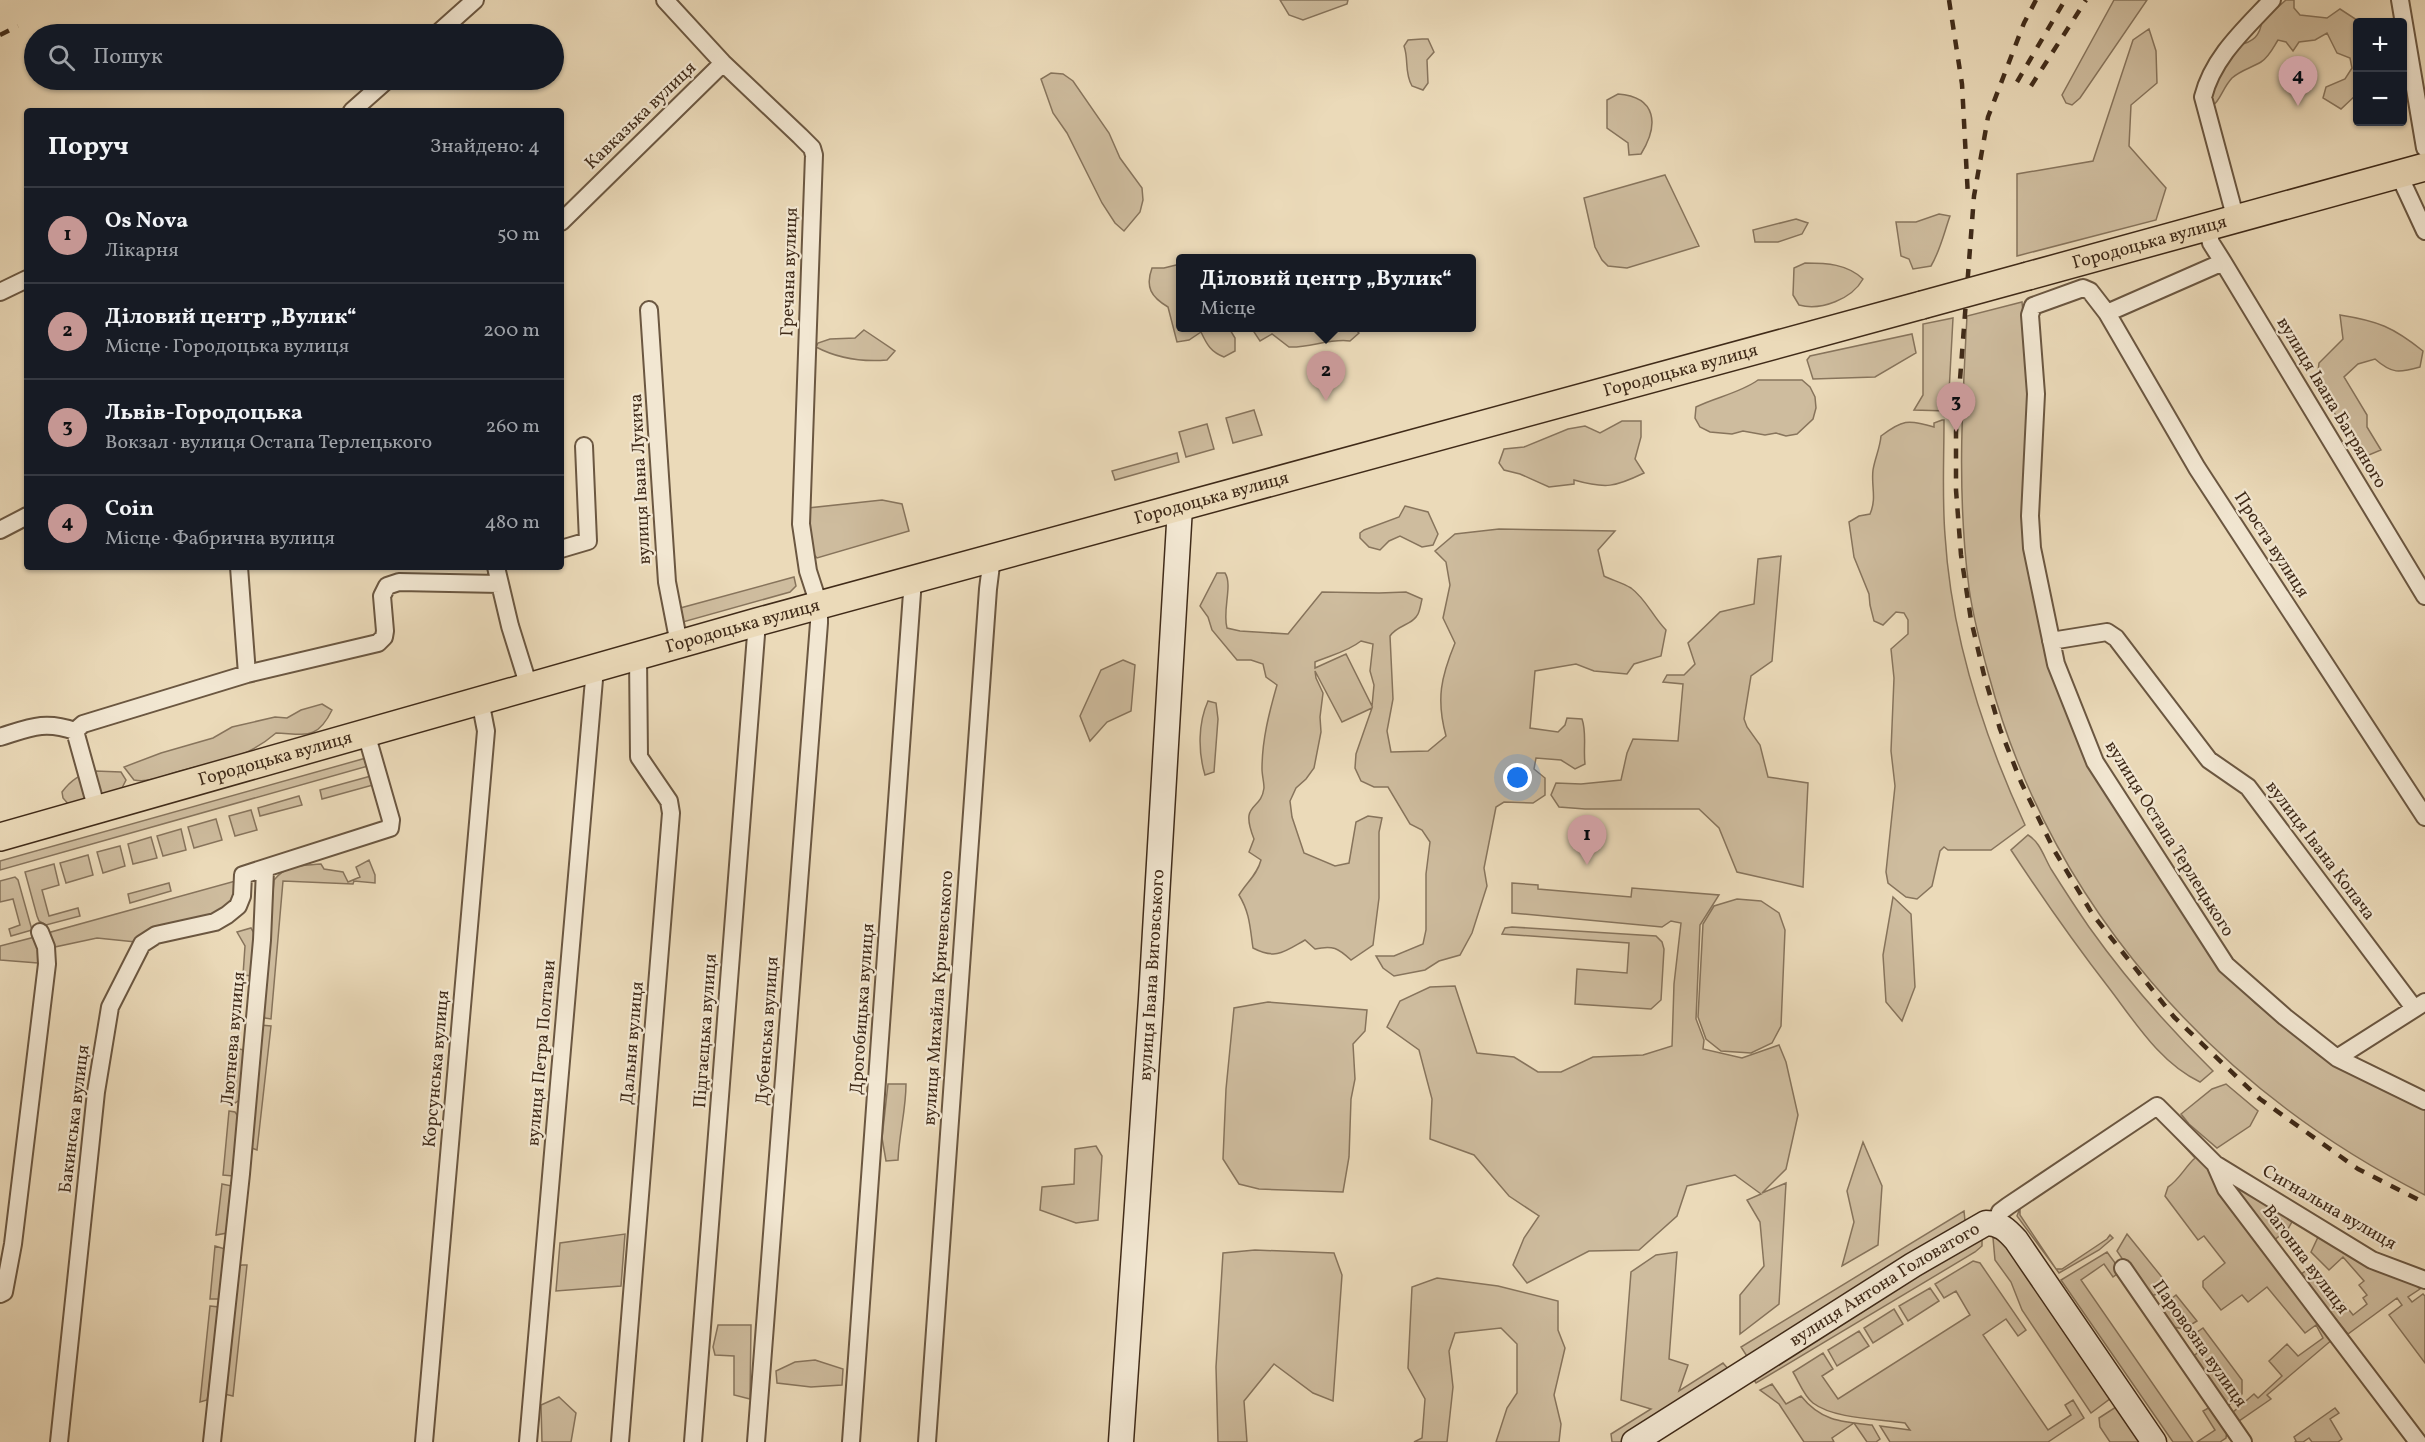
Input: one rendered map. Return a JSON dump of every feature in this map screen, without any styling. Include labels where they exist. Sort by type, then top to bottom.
[{"type":"main road","name":"Городоцька вулиця","points":[[0,837],[757,622],[819,614],[913,579],[992,557],[2425,167]]},
{"type":"main road","name":"вулиця Івана Виговського","points":[[1120,1442],[1151,988],[1180,507]]},
{"type":"main road","name":"вулиця Антона Головатого","points":[[1634,1442],[1913,1265],[1986,1223],[1996,1223]]},
{"type":"main road","points":[[1996,1223],[2006,1229],[2023,1249],[2154,1442]]},
{"type":"street","points":[[448,24],[475,0]]},
{"type":"street","name":"Гречана вулиця","points":[[664,0],[723,63],[812,148],[814,155],[801,524],[808,571],[819,614]]},
{"type":"street","points":[[2236,220],[2203,98],[2206,84],[2215,65],[2232,42],[2272,0]]},
{"type":"street","points":[[2400,0],[2425,148]]},
{"type":"street","name":"Кавказька вулиця","points":[[564,219],[723,63]]},
{"type":"street","points":[[355,108],[376,90]]},
{"type":"street","points":[[2399,175],[2425,231]]},
{"type":"street","name":"вулиця Івана Багряного","points":[[2207,228],[2211,243],[2425,596]]},
{"type":"street","points":[[2107,313],[2223,262]]},
{"type":"street","points":[[0,292],[24,280]]},
{"type":"street","name":"вулиця Остапа Терлецького","points":[[2090,291],[2083,288],[2033,306],[2030,315],[2036,394],[2030,516],[2032,548],[2056,664],[2094,762],[2226,965],[2285,1017],[2337,1058],[2425,1101]]},
{"type":"street","name":"Проста вулиця","points":[[2090,291],[2107,313],[2197,468],[2425,817]]},
{"type":"street","name":"вулиця Івана Лукича","points":[[649,310],[667,582],[679,644]]},
{"type":"street","points":[[564,548],[588,542],[584,446]]},
{"type":"street","points":[[0,530],[24,518]]},
{"type":"street","name":"вулиця Михайла Кричевського","points":[[927,1442],[992,557]]},
{"type":"street","points":[[239,570],[247,674]]},
{"type":"street","points":[[75,731],[83,724],[247,674],[378,643],[384,637],[385,632],[382,596],[387,586],[399,582],[498,572],[510,626],[529,687]]},
{"type":"street","name":"Дрогобицька вулиця","points":[[851,1442],[913,579]]},
{"type":"street","name":"Дубенська вулиця","points":[[756,1442],[819,614]]},
{"type":"street","name":"Підгаєцька вулиця","points":[[693,1442],[757,622]]},
{"type":"street","name":"вулиця Івана Копача","points":[[2051,641],[2107,632],[2115,638],[2209,760],[2248,787],[2420,1005]]},
{"type":"street","name":"Дальня вулиця","points":[[620,1442],[671,813],[669,801],[639,757],[638,656]]},
{"type":"street","name":"вулиця Петра Полтави","points":[[528,1442],[595,668]]},
{"type":"street","name":"Корсунська вулиця","points":[[424,1442],[486,731],[480,700]]},
{"type":"street","points":[[0,737],[31,726],[46,724],[75,731]]},
{"type":"street","points":[[75,731],[97,810]]},
{"type":"street","points":[[265,870],[390,828],[391,820],[366,733]]},
{"type":"street","name":"Бакинська вулиця","points":[[59,1442],[96,1092],[110,1007],[142,944],[156,935],[215,922],[227,915],[238,906],[242,896],[243,876],[265,870]]},
{"type":"street","name":"Лютнева вулиця","points":[[212,1442],[241,1174],[262,939],[265,870]]},
{"type":"street","points":[[0,1294],[4,1292],[13,1244],[47,964],[46,947],[40,932]]},
{"type":"street","points":[[2337,1058],[2420,1005]]},
{"type":"street","name":"Вагонна вулиця","points":[[2157,1106],[2215,1164],[2226,1189],[2418,1442]]},
{"type":"street","name":"вулиця Антона Головатого","points":[[1996,1223],[2000,1212],[2008,1206],[2157,1106]]},
{"type":"street","name":"Сигнальна вулиця","points":[[2215,1164],[2372,1260],[2425,1280]]},
{"type":"street","name":"Паровозна вулиця","points":[[2123,1269],[2243,1442]]},
{"type":"shaded area","points":[[1280,0],[1348,0],[1347,4],[1303,20],[1289,15]]},
{"type":"shaded area","points":[[2114,0],[2147,0],[2080,98],[2072,105],[2066,103],[2062,95]]},
{"type":"shaded area","points":[[2286,0],[2294,0],[2294,8],[2300,15],[2327,18],[2340,9],[2354,18],[2353,98],[2341,109],[2323,98],[2326,87],[2345,79],[2352,68],[2350,58],[2337,53],[2327,33],[2315,40],[2299,42],[2293,51],[2286,42],[2278,40],[2264,60],[2232,78],[2216,103],[2207,111],[2204,90],[2239,45],[2255,38],[2260,31],[2262,21]]},
{"type":"shaded area","points":[[2149,29],[2156,51],[2157,83],[2131,105],[2129,146],[2166,188],[2156,220],[2017,256],[2017,174],[2093,161],[2133,40]]},
{"type":"shaded area","points":[[1428,39],[1434,52],[1427,60],[1428,83],[1423,90],[1412,86],[1407,71],[1404,46],[1408,40]]},
{"type":"shaded area","points":[[1051,73],[1063,74],[1073,81],[1109,133],[1120,158],[1142,188],[1143,200],[1140,212],[1124,231],[1115,223],[1102,203],[1067,133],[1053,113],[1041,79]]},
{"type":"shaded area","points":[[1618,94],[1631,96],[1641,101],[1651,114],[1650,133],[1641,154],[1629,155],[1628,143],[1607,128],[1607,100]]},
{"type":"shaded area","points":[[1665,175],[1699,246],[1627,268],[1608,266],[1595,247],[1584,198]]},
{"type":"shaded area","points":[[1939,214],[1950,216],[1934,260],[1931,266],[1913,269],[1909,259],[1901,256],[1896,222],[1916,222]]},
{"type":"shaded area","points":[[1796,219],[1808,223],[1802,234],[1778,242],[1755,242],[1753,230]]},
{"type":"shaded area","points":[[1805,263],[1843,267],[1863,279],[1844,298],[1835,302],[1817,306],[1799,305],[1793,295],[1794,268]]},
{"type":"shaded area","points":[[1176,265],[1176,332],[1201,332],[1189,340],[1177,342],[1168,307],[1151,291],[1149,281],[1152,268]]},
{"type":"shaded area","points":[[2022,302],[2030,382],[2024,509],[2086,758],[2221,967],[2255,1003],[2320,1056],[2425,1108],[2425,1195],[2349,1152],[2277,1102],[2211,1045],[2152,982],[2099,913],[2054,839],[2017,760],[1989,676],[1971,599],[1965,554],[1962,452],[1967,316]]},
{"type":"shaded area","points":[[2340,315],[2384,326],[2403,336],[2423,351],[2420,367],[2396,371],[2375,359],[2358,364],[2344,377],[2367,415],[2367,427],[2381,450],[2364,457],[2316,386],[2319,363],[2343,339]]},
{"type":"shaded area","points":[[1953,318],[1948,411],[1914,410],[1923,395],[1923,324]]},
{"type":"shaded area","points":[[864,330],[895,351],[887,360],[850,358],[816,347],[818,343],[830,339],[855,338]]},
{"type":"shaded area","points":[[1201,332],[1231,332],[1235,338],[1235,351],[1224,357],[1210,348]]},
{"type":"shaded area","points":[[1254,332],[1359,333],[1350,341],[1342,340],[1305,346],[1289,347],[1272,334],[1260,341]]},
{"type":"shaded area","points":[[1912,334],[1916,353],[1875,377],[1813,379],[1807,360],[1810,356]]},
{"type":"shaded area","points":[[1758,380],[1802,380],[1810,387],[1815,397],[1816,408],[1813,419],[1797,434],[1786,436],[1776,433],[1765,435],[1743,431],[1732,434],[1710,432],[1700,427],[1695,418],[1696,407]]},
{"type":"shaded area","points":[[1254,410],[1262,435],[1233,443],[1226,418]]},
{"type":"shaded area","points":[[1944,420],[1945,535],[1954,610],[1983,720],[2025,825],[1991,850],[1948,850],[1944,847],[1940,851],[1932,886],[1917,899],[1906,897],[1888,883],[1886,872],[1895,786],[1891,751],[1894,678],[1891,649],[1908,634],[1908,620],[1904,613],[1896,612],[1883,625],[1874,621],[1869,594],[1854,557],[1849,522],[1859,516],[1870,514],[1873,503],[1873,470],[1881,436],[1906,422],[1934,427],[1934,423]]},
{"type":"shaded area","points":[[1622,421],[1641,421],[1641,437],[1635,459],[1644,473],[1618,484],[1594,485],[1574,480],[1574,484],[1549,487],[1520,474],[1504,470],[1499,463],[1504,449],[1524,447],[1568,429],[1585,426],[1600,433]]},
{"type":"shaded area","points":[[1207,424],[1214,449],[1186,457],[1179,432]]},
{"type":"shaded area","points":[[1177,453],[1179,462],[1115,480],[1112,471]]},
{"type":"shaded area","points":[[882,500],[902,504],[909,531],[817,558],[810,550],[808,508]]},
{"type":"shaded area","points":[[1405,506],[1428,512],[1438,534],[1433,545],[1422,547],[1400,536],[1389,541],[1380,550],[1369,547],[1360,538],[1360,533],[1364,530],[1399,517]]},
{"type":"shaded area","points":[[1499,529],[1615,531],[1598,550],[1604,576],[1636,592],[1666,630],[1661,656],[1634,664],[1627,674],[1594,671],[1576,664],[1535,671],[1530,728],[1558,732],[1565,725],[1567,718],[1582,719],[1585,764],[1575,769],[1561,760],[1536,758],[1534,769],[1545,778],[1545,795],[1533,803],[1504,802],[1496,807],[1484,868],[1487,886],[1472,933],[1460,955],[1439,961],[1425,970],[1394,976],[1383,968],[1376,956],[1394,956],[1423,944],[1426,930],[1426,874],[1430,842],[1422,830],[1410,824],[1388,787],[1374,787],[1361,781],[1355,768],[1356,754],[1372,708],[1342,722],[1315,671],[1323,693],[1321,732],[1314,768],[1296,788],[1290,801],[1292,817],[1304,853],[1335,866],[1349,863],[1356,822],[1368,816],[1382,818],[1379,832],[1379,898],[1373,945],[1351,960],[1335,948],[1315,949],[1305,940],[1280,953],[1261,952],[1253,948],[1247,914],[1239,895],[1261,860],[1249,852],[1254,839],[1249,818],[1264,788],[1263,748],[1277,685],[1266,677],[1263,664],[1251,660],[1237,660],[1212,630],[1208,617],[1200,606],[1217,573],[1225,573],[1227,578],[1227,628],[1240,631],[1288,634],[1322,592],[1406,592],[1422,599],[1416,618],[1390,636],[1393,699],[1387,731],[1391,752],[1428,751],[1446,736],[1441,711],[1442,688],[1446,667],[1455,643],[1443,618],[1450,585],[1446,562],[1435,551],[1455,534]],"holes":[[[1361,641],[1373,644],[1370,671],[1374,685],[1372,706],[1346,654],[1315,668],[1315,662],[1345,651]]]},
{"type":"shaded area","points":[[1781,556],[1772,661],[1751,676],[1744,719],[1760,745],[1768,777],[1808,783],[1803,887],[1737,872],[1719,828],[1699,809],[1559,807],[1551,795],[1556,783],[1581,784],[1621,780],[1627,753],[1633,739],[1678,741],[1683,684],[1663,682],[1667,675],[1684,675],[1695,664],[1688,643],[1720,612],[1754,604],[1758,559]]},
{"type":"shaded area","points":[[794,577],[796,586],[790,592],[683,622],[673,610]]},
{"type":"shaded area","points":[[1123,660],[1135,665],[1131,711],[1107,722],[1090,741],[1080,716],[1101,670]]},
{"type":"shaded area","points":[[1208,701],[1216,703],[1218,719],[1214,772],[1205,775],[1200,738],[1202,719]]},
{"type":"shaded area","points":[[322,704],[332,710],[321,727],[315,731],[302,734],[276,733],[253,749],[218,762],[152,780],[140,781],[134,780],[124,767],[161,753],[213,738],[232,727],[275,717],[287,718],[301,710]]},
{"type":"shaded area","points":[[366,758],[368,766],[0,870],[0,861]]},
{"type":"shaded area","points":[[95,771],[121,772],[126,780],[122,788],[69,805],[63,798],[62,792],[76,778]]},
{"type":"shaded area","points":[[371,776],[373,785],[322,799],[320,790]]},
{"type":"shaded area","points":[[299,796],[302,805],[260,816],[258,808]]},
{"type":"shaded area","points":[[251,810],[257,830],[235,836],[229,816]]},
{"type":"shaded area","points":[[216,819],[222,840],[194,848],[188,827]]},
{"type":"shaded area","points":[[181,829],[186,850],[163,856],[157,836]]},
{"type":"shaded area","points":[[2028,835],[2039,846],[2074,905],[2132,984],[2213,1071],[2200,1082],[2173,1064],[2149,1041],[2046,902],[2011,850]]},
{"type":"shaded area","points":[[151,837],[157,858],[133,864],[128,844]]},
{"type":"shaded area","points":[[120,846],[125,866],[103,873],[97,852]]},
{"type":"shaded area","points":[[88,855],[93,875],[66,883],[60,863]]},
{"type":"shaded area","points":[[369,860],[375,875],[375,883],[283,881],[271,1019],[265,1018],[263,1013],[274,880],[289,868],[321,864],[324,869],[343,872],[348,882],[360,877],[356,867]]},
{"type":"shaded area","points":[[54,864],[59,885],[42,890],[49,916],[78,908],[80,916],[46,925],[39,921],[37,916],[25,872]]},
{"type":"shaded area","points":[[15,877],[18,880],[32,930],[11,936],[9,929],[20,925],[13,899],[0,902],[0,881]]},
{"type":"shaded area","points":[[239,880],[237,895],[222,914],[136,942],[97,938],[50,948],[48,936],[51,932]]},
{"type":"shaded area","points":[[169,883],[171,891],[130,903],[128,894]]},
{"type":"shaded area","points":[[1512,883],[1538,885],[1538,889],[1631,897],[1632,888],[1719,895],[1700,925],[1696,1019],[1704,1040],[1703,1049],[1742,1058],[1779,1045],[1786,1062],[1798,1115],[1786,1169],[1762,1193],[1786,1183],[1779,1304],[1740,1334],[1740,1295],[1764,1266],[1760,1222],[1747,1200],[1761,1194],[1735,1175],[1687,1186],[1677,1216],[1639,1250],[1589,1251],[1527,1283],[1513,1265],[1524,1238],[1539,1216],[1509,1196],[1474,1155],[1430,1139],[1432,1099],[1419,1050],[1387,1027],[1400,1001],[1430,987],[1455,986],[1477,1053],[1514,1057],[1538,1072],[1561,1072],[1593,1057],[1643,1055],[1672,1046],[1674,984],[1681,923],[1671,921],[1662,927],[1512,913]]},
{"type":"shaded area","points":[[1893,897],[1911,914],[1915,987],[1902,1021],[1886,1002],[1883,955]]},
{"type":"shaded area","points":[[1737,899],[1761,901],[1779,913],[1785,930],[1781,1026],[1772,1043],[1751,1053],[1721,1051],[1706,1039],[1698,1017],[1703,924],[1714,906]]},
{"type":"shaded area","points":[[251,928],[257,938],[252,976],[243,975],[245,946],[237,932]]},
{"type":"shaded area","points":[[1505,928],[1656,936],[1662,942],[1664,949],[1661,1000],[1651,1009],[1575,1004],[1577,969],[1627,973],[1629,943],[1502,934]]},
{"type":"shaded area","points":[[35,937],[43,961],[38,963],[0,960],[0,946]]},
{"type":"shaded area","points":[[1268,1002],[1367,1010],[1365,1031],[1353,1044],[1355,1079],[1351,1099],[1349,1157],[1343,1192],[1259,1189],[1239,1184],[1223,1159],[1226,1089],[1234,1008]]},
{"type":"shaded area","points":[[260,1025],[271,1026],[257,1150],[249,1147]]},
{"type":"shaded area","points":[[235,1048],[244,1050],[241,1099],[230,1103]]},
{"type":"shaded area","points":[[888,1084],[906,1084],[898,1160],[886,1161],[882,1138]]},
{"type":"shaded area","points":[[2226,1084],[2258,1111],[2250,1126],[2217,1148],[2181,1114],[2212,1089]]},
{"type":"shaded area","points":[[229,1111],[235,1112],[240,1119],[233,1176],[223,1175]]},
{"type":"shaded area","points":[[2172,1129],[2207,1166],[2333,1339],[2267,1395],[2271,1399],[2236,1423],[2232,1413],[2254,1394],[2258,1398],[2282,1376],[2269,1361],[2287,1344],[2298,1356],[2323,1338],[2316,1325],[2305,1333],[2267,1287],[2248,1302],[2242,1295],[2221,1310],[2203,1287],[2203,1281],[2225,1263],[2204,1236],[2198,1240],[2165,1196],[2168,1187],[2195,1158],[2170,1131]]},
{"type":"shaded area","points":[[1863,1142],[1882,1186],[1878,1245],[1842,1266],[1854,1222],[1847,1191]]},
{"type":"shaded area","points":[[1096,1146],[1102,1156],[1098,1220],[1076,1223],[1040,1210],[1042,1187],[1074,1184],[1075,1149]]},
{"type":"shaded area","points":[[2237,1181],[2294,1218],[2288,1229],[2273,1241],[2232,1186]]},
{"type":"shaded area","points":[[222,1184],[232,1186],[227,1233],[216,1235]]},
{"type":"shaded area","points":[[2020,1208],[2020,1215],[2055,1268],[2017,1216]]},
{"type":"shaded area","points":[[1964,1211],[1965,1221],[1750,1361],[1741,1347]]},
{"type":"shaded area","points":[[625,1234],[621,1286],[556,1291],[560,1243]]},
{"type":"shaded area","points":[[2127,1234],[2169,1286],[2157,1294],[2148,1297],[2117,1251]]},
{"type":"shaded area","points":[[2110,1235],[2113,1238],[2099,1250],[2059,1273],[2056,1269],[2062,1269]]},
{"type":"shaded area","points":[[2319,1235],[2409,1280],[2420,1289],[2408,1297],[2412,1302],[2423,1294],[2425,1296],[2425,1363],[2389,1315],[2402,1305],[2397,1298],[2348,1334],[2300,1275],[2308,1269],[2334,1291],[2353,1315],[2367,1304],[2363,1298],[2367,1295],[2359,1285],[2364,1281],[2343,1257],[2329,1270],[2311,1252]]},
{"type":"shaded area","points":[[1982,1238],[1982,1246],[1975,1252],[1756,1383],[1754,1380],[1791,1352]]},
{"type":"shaded area","points":[[1993,1238],[2007,1240],[2115,1395],[2091,1413],[2022,1310],[2011,1282],[1995,1260]]},
{"type":"shaded area","points":[[215,1246],[225,1249],[220,1299],[210,1299]]},
{"type":"shaded area","points":[[1255,1250],[1334,1253],[1342,1275],[1333,1401],[1313,1393],[1274,1364],[1244,1401],[1247,1442],[1218,1442],[1216,1367],[1223,1253]]},
{"type":"shaded area","points":[[1677,1252],[1669,1359],[1688,1365],[1679,1391],[1723,1363],[1730,1371],[1622,1442],[1612,1442],[1611,1434],[1651,1409],[1621,1400],[1631,1272],[1656,1255]]},
{"type":"shaded area","points":[[2107,1252],[2121,1271],[2113,1277],[2104,1264],[2081,1280],[2193,1442],[2173,1442],[2061,1280]]},
{"type":"shaded area","points":[[1973,1261],[1980,1263],[2026,1330],[2018,1336],[2006,1319],[1983,1335],[2048,1430],[2071,1415],[2065,1405],[2073,1400],[2084,1418],[2048,1442],[1890,1442],[1880,1426],[1910,1430],[1905,1423],[1833,1412],[1813,1403],[1804,1393],[1793,1372],[1823,1353],[1833,1369],[1822,1376],[1838,1399],[1970,1315],[1956,1291],[1944,1298],[1935,1284]]},
{"type":"shaded area","points":[[247,1265],[233,1396],[224,1394],[238,1266]]},
{"type":"shaded area","points":[[1437,1278],[1498,1286],[1558,1301],[1558,1330],[1565,1348],[1554,1395],[1561,1424],[1559,1442],[1496,1442],[1507,1408],[1517,1393],[1517,1344],[1501,1328],[1455,1333],[1449,1351],[1453,1387],[1447,1442],[1414,1442],[1422,1438],[1425,1399],[1408,1368],[1412,1287]]},
{"type":"shaded area","points":[[1930,1288],[1939,1301],[1908,1321],[1899,1306]]},
{"type":"shaded area","points":[[2176,1295],[2197,1321],[2184,1329],[2173,1327],[2162,1313],[2165,1304]]},
{"type":"shaded area","points":[[210,1306],[219,1307],[208,1396],[207,1400],[200,1402]]},
{"type":"shaded area","points":[[1894,1309],[1903,1324],[1873,1343],[1864,1328]]},
{"type":"shaded area","points":[[718,1325],[751,1325],[750,1399],[734,1395],[734,1356],[715,1355],[713,1347]]},
{"type":"shaded area","points":[[2203,1328],[2242,1380],[2242,1394],[2225,1408],[2188,1360],[2200,1351],[2190,1337]]},
{"type":"shaded area","points":[[1859,1331],[1869,1346],[1837,1366],[1828,1350]]},
{"type":"shaded area","points":[[815,1360],[843,1369],[842,1385],[811,1387],[777,1383],[776,1371],[795,1362]]},
{"type":"shaded area","points":[[1772,1384],[1786,1404],[1801,1396],[1816,1411],[1832,1419],[1854,1423],[1832,1438],[1834,1442],[1804,1442],[1779,1404],[1760,1390]]},
{"type":"shaded area","points":[[559,1397],[576,1413],[571,1442],[542,1442],[541,1405]]},
{"type":"shaded area","points":[[2119,1405],[2149,1442],[2110,1442],[2100,1427],[2099,1418]]},
{"type":"shaded area","points":[[2212,1406],[2227,1430],[2226,1438],[2220,1442],[2197,1442],[2215,1430],[2203,1411]]},
{"type":"shaded area","points":[[2335,1408],[2339,1413],[2330,1419],[2342,1439],[2338,1442],[2312,1442],[2309,1438],[2303,1442],[2295,1442],[2294,1437]]},
{"type":"shaded area","points":[[1854,1423],[1872,1425],[1880,1439],[1876,1442],[1867,1442]]},
{"type":"railway","points":[[1949,0],[1962,84],[1968,197]]},
{"type":"railway","points":[[2036,0],[2024,23],[1988,117],[1974,196],[1956,432],[1956,490],[1961,555],[1971,620],[2000,729],[2021,782],[2054,850],[2093,915],[2174,1017],[2260,1099],[2358,1169],[2425,1203]]},
{"type":"railway","points":[[2017,82],[2065,0]]},
{"type":"railway","points":[[2031,86],[2086,0]]},
{"type":"railway","points":[[0,35],[18,26]]},
{"type":"place","name":"Coin","points":[[2298,106]]},
{"type":"place","name":"Діловий центр „Вулик“","points":[[1326,401]]},
{"type":"place","name":"Львів-Городоцька","points":[[1956,432]]},
{"type":"place","name":"Os Nova","points":[[1587,865]]}]
